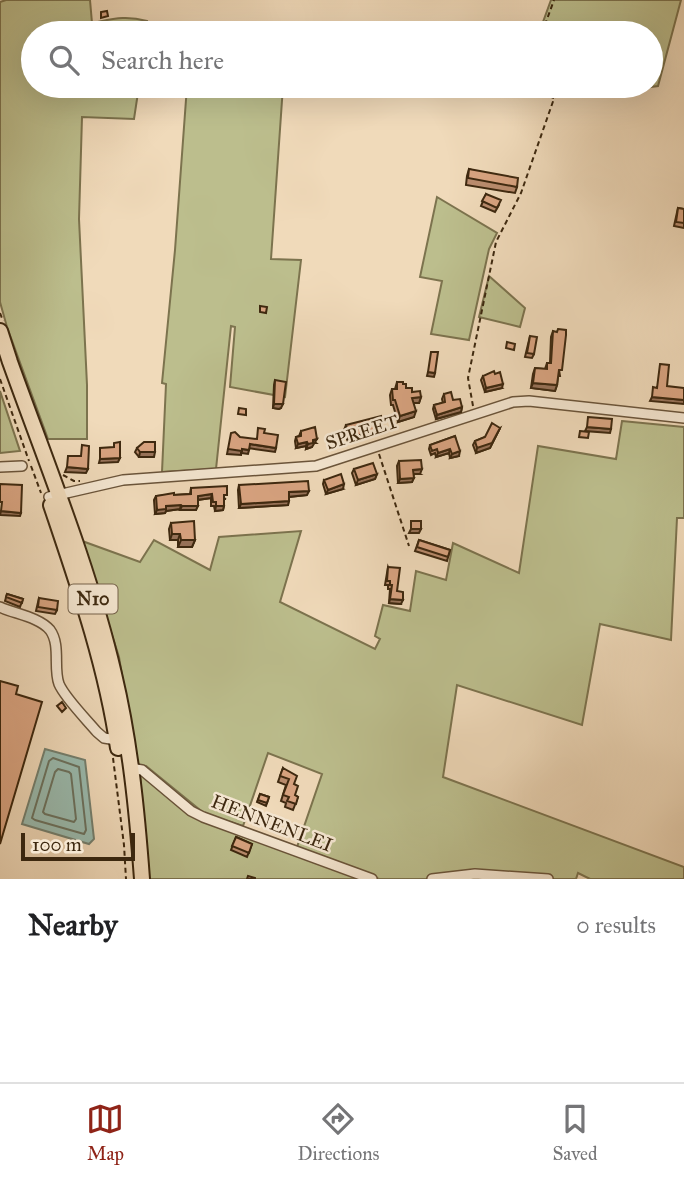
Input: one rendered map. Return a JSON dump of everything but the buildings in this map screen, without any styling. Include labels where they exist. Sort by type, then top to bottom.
[{"type":"main road","name":"N10","points":[[0,331],[53,496],[103,672],[126,806],[132,879]]},
{"type":"main road","name":"N10","points":[[0,362],[36,461],[85,569],[111,662],[124,725],[142,879]]},
{"type":"street","name":"SPREET","points":[[53,496],[123,480],[304,468],[513,402],[529,401],[684,418]]},
{"type":"street","points":[[0,467],[22,466]]},
{"type":"street","points":[[0,607],[37,621],[50,631],[55,647],[57,677],[62,689],[97,732],[104,738],[114,740]]},
{"type":"street","name":"HENNENLEI","points":[[130,768],[142,770],[191,811],[203,817],[372,879]]},
{"type":"street","points":[[432,879],[475,874],[548,879]]},
{"type":"path","points":[[546,21],[554,0]]},
{"type":"path","points":[[474,414],[468,378],[496,242],[521,193],[555,98]]},
{"type":"path","points":[[376,446],[409,546]]},
{"type":"path","points":[[22,466],[36,461]]},
{"type":"path","points":[[57,471],[74,481],[84,480]]},
{"type":"path","points":[[114,740],[126,879]]},
{"type":"green space","points":[[90,0],[92,21],[21,21],[21,98],[137,98],[134,119],[82,117],[79,219],[87,439],[48,439],[0,302],[0,2]]},
{"type":"green space","points":[[551,0],[681,0],[663,67],[663,21],[543,21]]},
{"type":"green space","points":[[125,18],[147,21],[102,21]]},
{"type":"green space","points":[[186,98],[282,98],[271,259],[301,260],[285,397],[230,387],[235,327],[231,326],[216,469],[162,472],[166,384],[162,383]]},
{"type":"green space","points":[[437,197],[497,233],[489,249],[469,340],[431,334],[442,281],[420,277]]},
{"type":"green space","points":[[489,276],[525,308],[520,327],[479,317]]},
{"type":"green space","points":[[0,391],[20,451],[0,453]]},
{"type":"green space","points":[[622,421],[684,427],[684,518],[677,518],[671,640],[600,624],[582,725],[457,685],[443,777],[684,867],[684,879],[590,879],[578,873],[576,879],[379,879],[297,847],[322,774],[268,753],[243,826],[205,814],[146,766],[137,765],[119,657],[82,541],[140,562],[154,540],[210,570],[219,537],[301,531],[280,602],[375,649],[380,639],[375,636],[383,605],[410,611],[416,571],[446,580],[453,543],[519,573],[538,446],[616,459]]},
{"type":"green space","points":[[140,773],[191,815],[361,879],[147,879]]},
{"type":"water","points":[[45,749],[85,760],[94,839],[89,844],[22,824]]}]
